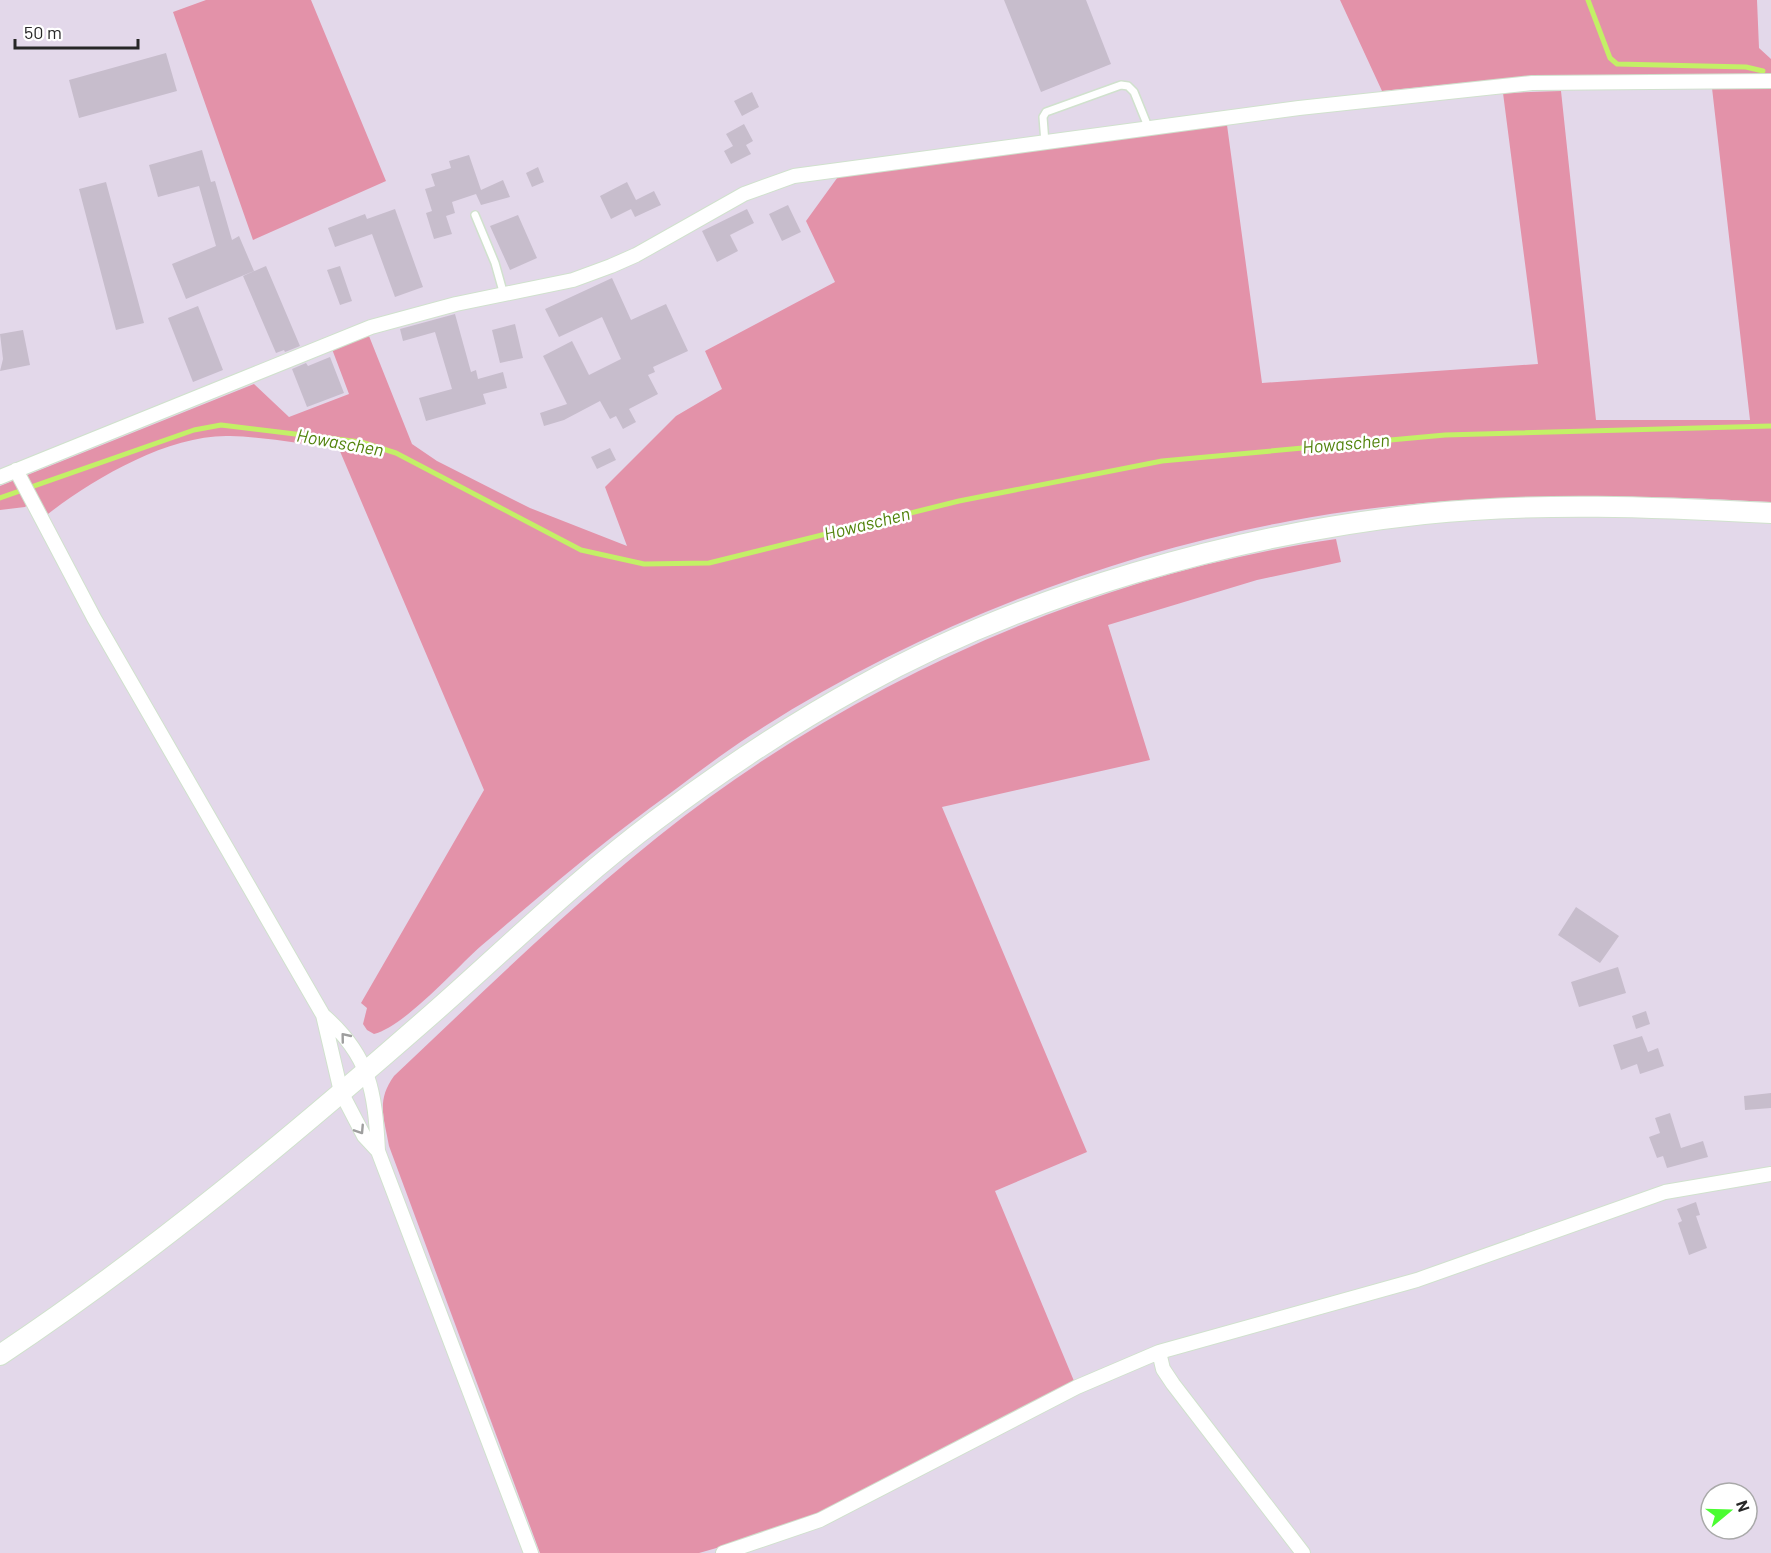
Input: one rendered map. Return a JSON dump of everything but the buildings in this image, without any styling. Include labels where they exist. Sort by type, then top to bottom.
[{"type":"street","points":[[0,477],[18,475],[371,327],[444,307],[573,280],[611,266],[766,184],[794,176],[1299,108],[1532,83],[1771,81]]},
{"type":"street","points":[[18,475],[93,618],[323,1015],[341,1092],[364,1137],[378,1151]]},
{"type":"street","points":[[0,1355],[106,1281],[219,1196],[367,1070],[561,898],[654,821],[758,747],[865,683],[1006,619],[1079,591],[1215,551],[1346,524],[1428,514],[1537,507],[1771,513]]},
{"type":"street","points":[[323,1015],[342,1032],[367,1070],[377,1126],[378,1151],[531,1553]]},
{"type":"street","points":[[723,1553],[820,1520],[1077,1387],[1158,1352],[1417,1280],[1665,1192],[1771,1174]]},
{"type":"street","points":[[1158,1352],[1163,1369],[1173,1384],[1303,1553]]},
{"type":"lane","points":[[1045,142],[1043,117],[1046,112],[1121,86],[1128,86],[1134,92],[1149,129]]},
{"type":"lane","points":[[475,215],[495,263],[504,295]]},
{"type":"shaded area","points":[[206,0],[311,0],[386,181],[253,240],[173,12]]},
{"type":"shaded area","points":[[1340,0],[1757,0],[1759,48],[1771,59],[1771,74],[1501,79],[1382,91]]},
{"type":"shaded area","points":[[1771,86],[1771,502],[1652,497],[1529,497],[1347,511],[1219,536],[1079,577],[1010,602],[876,663],[812,697],[751,735],[607,841],[481,946],[415,1009],[386,1029],[374,1034],[363,1024],[367,1008],[361,1003],[484,790],[339,449],[257,438],[207,437],[158,450],[134,461],[87,486],[48,514],[36,496],[25,507],[0,510],[0,486],[254,384],[289,417],[349,394],[332,349],[369,336],[412,444],[437,461],[530,508],[627,546],[605,487],[676,416],[722,389],[705,351],[835,282],[806,221],[840,174],[1227,125],[1262,383],[1538,364],[1503,93],[1561,91],[1596,420],[1750,420],[1712,88]]},
{"type":"shaded area","points":[[1336,539],[1341,562],[1257,580],[1108,625],[1150,760],[942,807],[1087,1152],[995,1191],[1074,1381],[949,1448],[821,1512],[741,1541],[699,1553],[540,1553],[389,1146],[383,1101],[388,1085],[394,1076],[509,967],[627,862],[710,797],[780,749],[854,705],[1008,630],[1088,600],[1169,575],[1252,554]]},
{"type":"waterway","points":[[1588,0],[1610,58],[1617,64],[1746,67],[1763,71]]},
{"type":"waterway","name":"Howaschen","points":[[0,498],[194,430],[221,425],[361,442],[396,453],[581,550],[644,564],[709,563],[959,501],[1162,461],[1445,435],[1771,426]]}]
